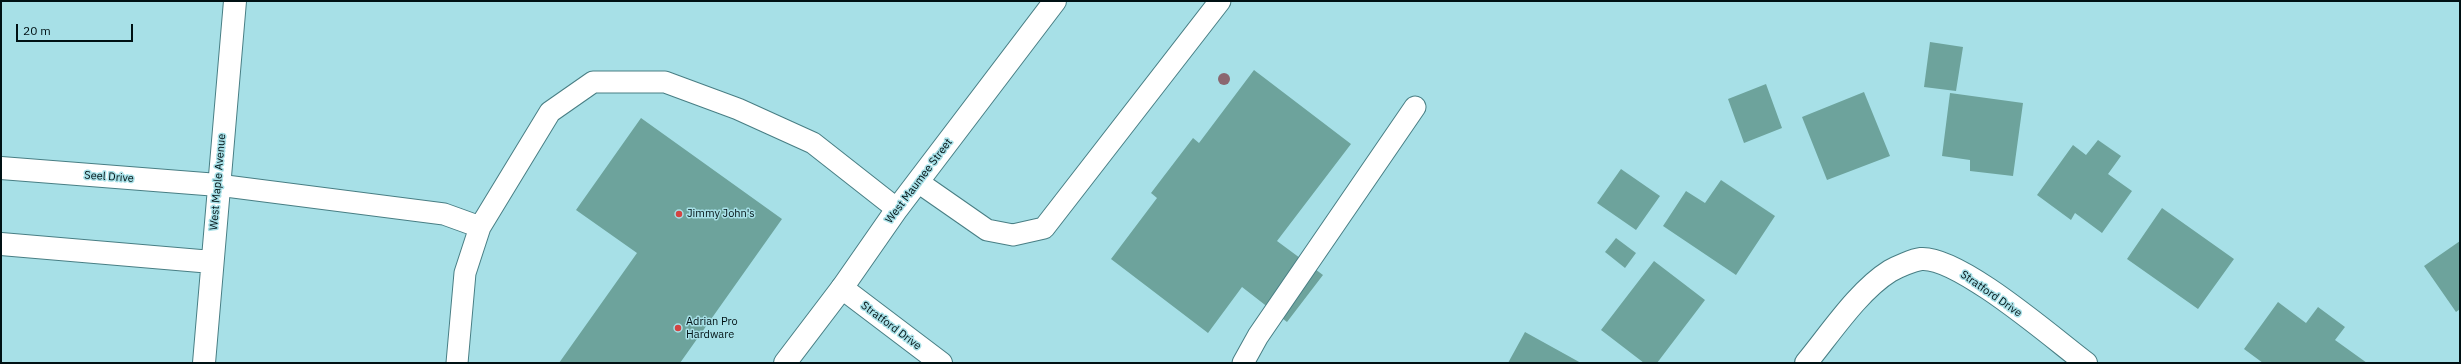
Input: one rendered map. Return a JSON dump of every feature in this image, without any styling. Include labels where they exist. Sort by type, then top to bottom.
[{"type":"street","name":"West Maple Avenue","points":[[204,363],[218,185],[235,1]]},
{"type":"street","name":"West Maumee Street","points":[[785,363],[842,288],[897,209],[1055,1]]},
{"type":"street","name":"Seel Drive","points":[[1,168],[218,185]]},
{"type":"street","points":[[1,244],[212,262]]},
{"type":"street","name":"Stratford Drive","points":[[1806,363],[1863,294],[1890,271],[1921,259],[1950,266],[1985,287],[2086,363]]},
{"type":"street","name":"Stratford Drive","points":[[842,288],[941,363]]},
{"type":"lane","points":[[918,182],[987,230],[1013,235],[1044,228],[1220,1]]},
{"type":"lane","points":[[457,363],[465,273],[480,227],[550,112],[593,82],[665,82],[738,109],[813,143],[897,209]]},
{"type":"lane","points":[[1243,363],[1258,336],[1415,107]]},
{"type":"lane","points":[[218,185],[444,214],[480,227]]},
{"type":"building","points":[[1930,42],[1963,47],[1956,91],[1924,87]]},
{"type":"building","points":[[1254,70],[1351,144],[1277,241],[1323,275],[1287,322],[1242,287],[1208,333],[1111,259],[1157,198],[1151,193],[1193,138],[1199,143]]},
{"type":"building","points":[[1766,84],[1782,128],[1744,143],[1728,99]]},
{"type":"building","points":[[1864,92],[1890,156],[1827,180],[1802,117]]},
{"type":"building","points":[[1950,93],[2023,103],[2013,176],[1970,171],[1970,160],[1942,156]]},
{"type":"building","name":"Jimmy John's","points":[[641,118],[782,219],[680,363],[559,363],[637,253],[576,210]]},
{"type":"building","points":[[2098,140],[2121,156],[2108,174],[2132,191],[2102,233],[2075,213],[2071,220],[2037,195],[2073,145],[2086,155]]},
{"type":"building","points":[[1621,169],[1660,196],[1636,230],[1597,203]]},
{"type":"building","points":[[1721,180],[1775,216],[1736,275],[1663,226],[1686,191],[1705,203]]},
{"type":"building","points":[[2162,208],[2234,259],[2198,309],[2127,259]]},
{"type":"building","points":[[1616,238],[1636,253],[1625,268],[1605,252]]},
{"type":"building","points":[[2460,241],[2460,309],[2456,312],[2424,266]]},
{"type":"building","points":[[1654,261],[1705,300],[1657,363],[1644,363],[1601,330]]},
{"type":"building","points":[[2278,302],[2306,323],[2318,307],[2345,327],[2335,340],[2367,363],[2263,363],[2244,349]]},
{"type":"building","points":[[1525,332],[1581,363],[1508,363]]},
{"type":"place","name":"Jimmy John's","points":[[679,214]]},
{"type":"place","name":"Adrian Pro Hardware","points":[[678,328]]}]
